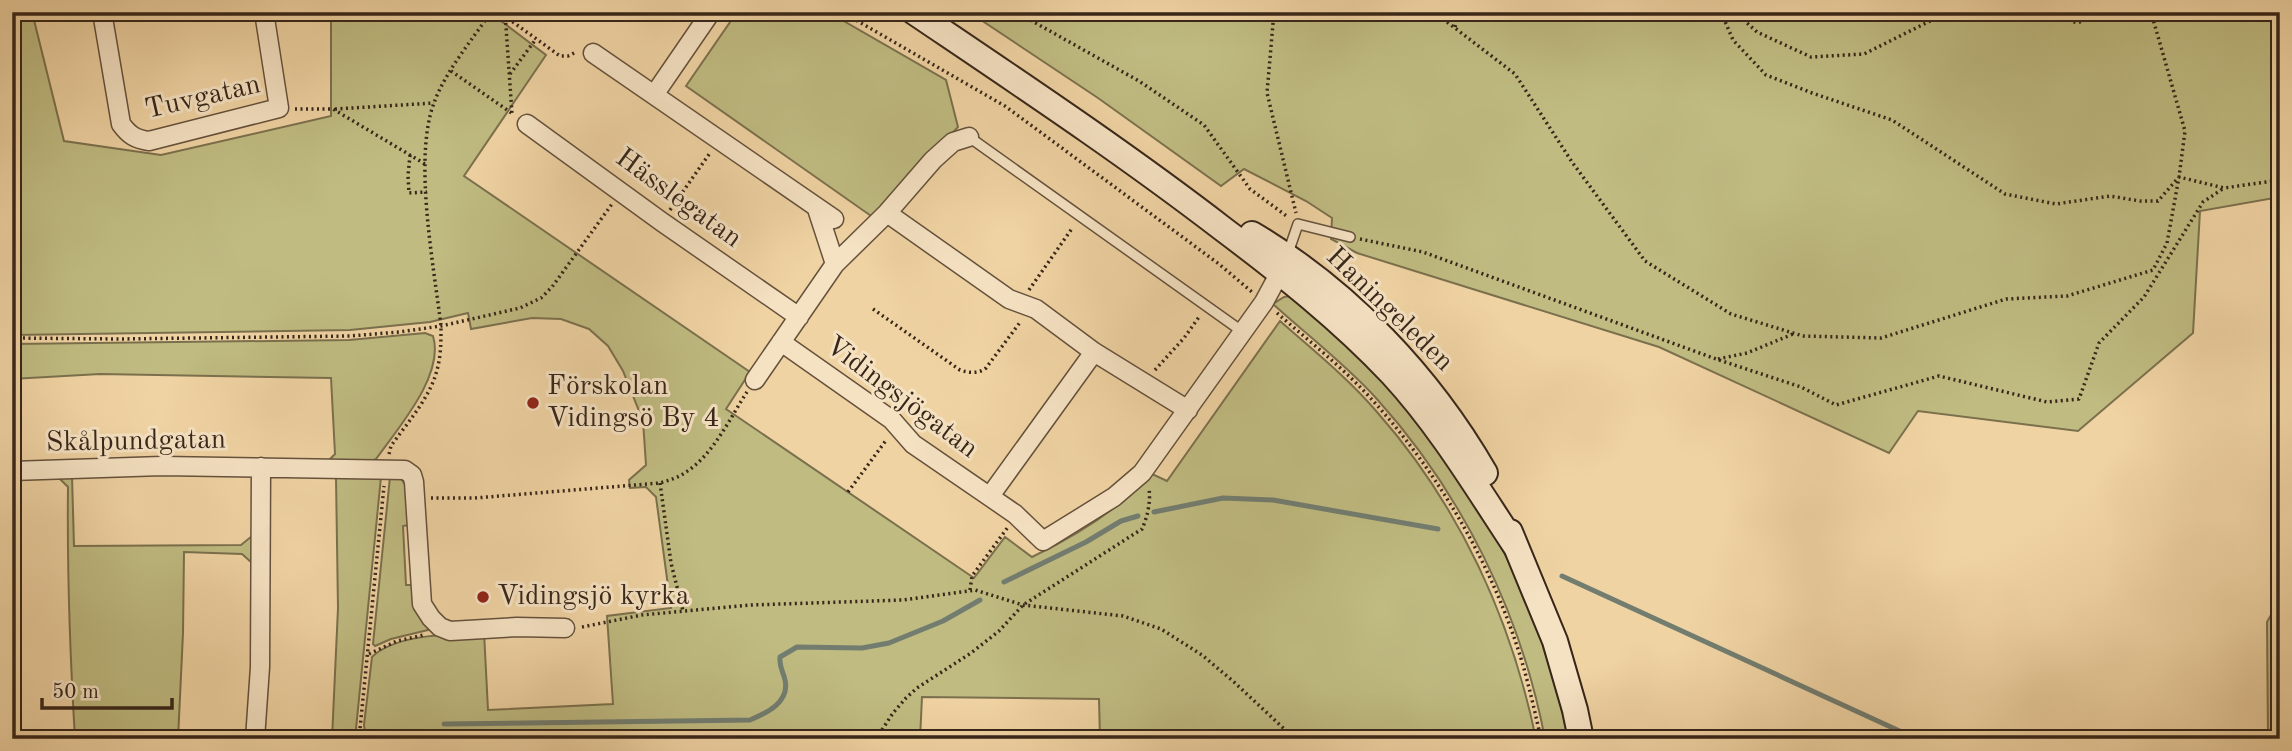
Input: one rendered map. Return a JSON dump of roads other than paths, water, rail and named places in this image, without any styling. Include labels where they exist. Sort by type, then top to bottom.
[{"type":"main road","name":"Haningeleden","points":[[915,12],[1284,264],[1324,308],[1393,375],[1422,409],[1464,467],[1516,547],[1555,641],[1575,710],[1580,739]]},
{"type":"main road","name":"Haningeleden","points":[[939,12],[1052,105]]},
{"type":"street","name":"Tuvgatan","points":[[102,12],[121,124],[128,134],[138,140],[149,141],[279,108],[264,12]]},
{"type":"street","points":[[654,95],[705,14]]},
{"type":"street","points":[[593,52],[834,219]]},
{"type":"street","name":"Hässlegatan","points":[[520,119],[799,317]]},
{"type":"street","name":"Vidingsjögatan","points":[[755,380],[835,264],[887,213],[933,160],[953,142],[969,137]]},
{"type":"street","points":[[817,209],[835,264]]},
{"type":"street","points":[[887,213],[1024,305],[1035,309],[1094,352],[1188,410]]},
{"type":"street","name":"Vidingsjögatan","points":[[781,342],[880,412],[913,444],[1015,514],[1043,541],[1114,497],[1142,473],[1264,302],[1284,264]]},
{"type":"street","name":"Vidingsjögatan","points":[[989,496],[1094,352]]},
{"type":"street","name":"Skålpundgatan","points":[[12,471],[162,466],[337,471],[405,470],[412,475],[415,497],[422,604],[440,627],[450,631],[517,627],[565,628]]},
{"type":"street","name":"Skålpundgatan","points":[[255,739],[260,643],[261,467]]},
{"type":"lane","points":[[969,137],[1243,331]]},
{"type":"lane","points":[[1284,264],[1298,224],[1350,237]]},
{"type":"waterway","points":[[1154,512],[1223,498],[1273,500],[1438,529]]},
{"type":"waterway","points":[[1004,582],[1086,542],[1121,521],[1138,516]]},
{"type":"waterway","points":[[1562,576],[1917,739]]},
{"type":"waterway","points":[[444,724],[750,720],[770,710],[781,700],[786,688],[780,657],[797,647],[862,648],[889,643],[943,621],[980,600]]},
{"type":"place","name":"Förskolan Vidingsö By 4","points":[[533,403]]},
{"type":"place","name":"Vidingsjö kyrka","points":[[483,597]]}]
